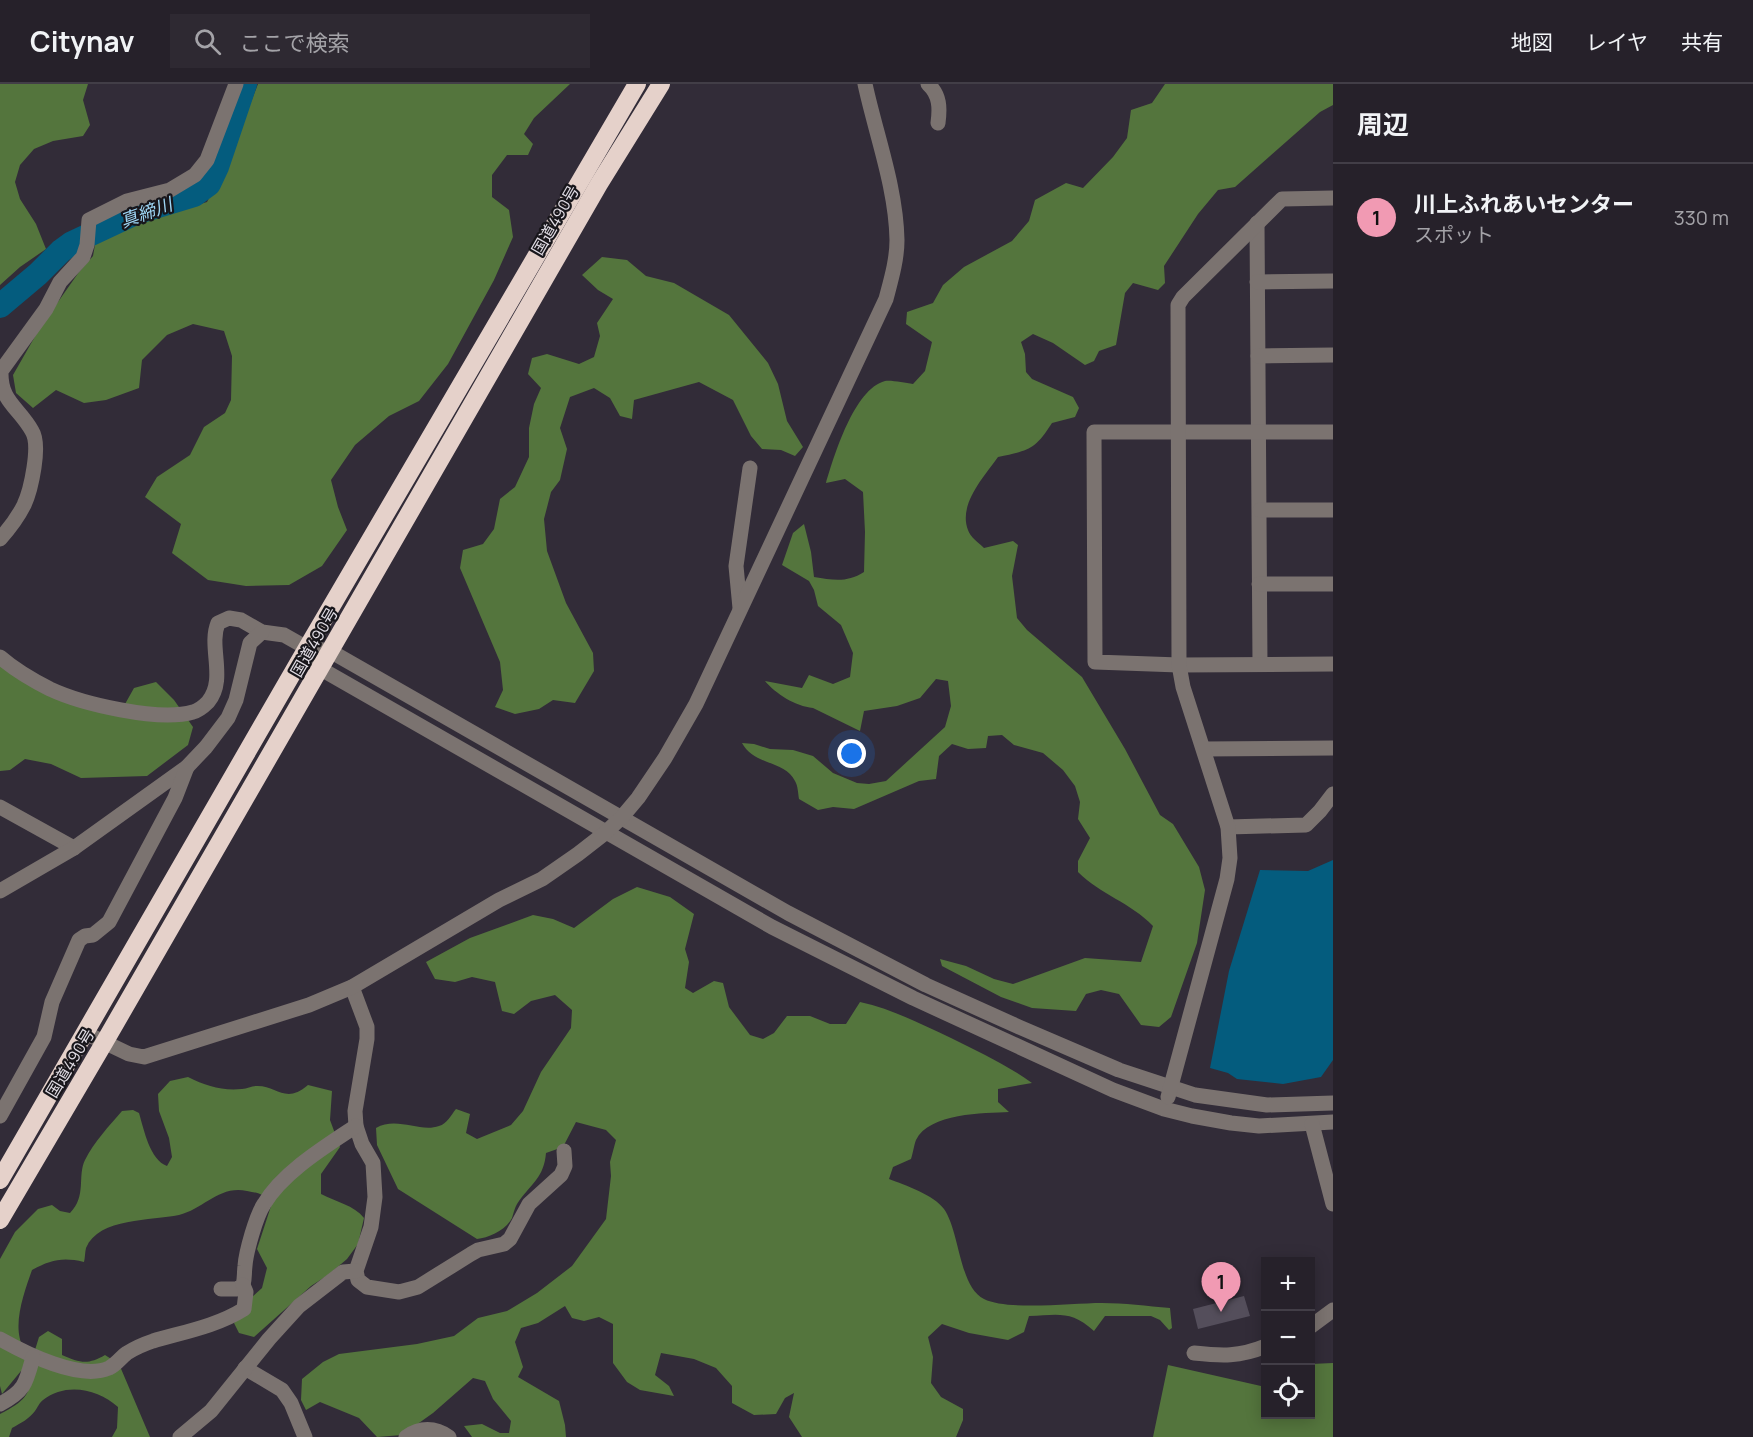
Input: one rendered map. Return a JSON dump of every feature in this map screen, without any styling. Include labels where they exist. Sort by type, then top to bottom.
[{"type":"highway","name":"国道490号","points":[[2,1169],[85,1033],[637,84]]},
{"type":"highway","name":"国道490号","points":[[0,1220],[321,669],[599,184],[661,84]]},
{"type":"street","points":[[0,539],[24,504],[37,445],[25,419],[5,398],[1,371],[46,309],[60,282],[83,256],[88,237],[89,220],[127,201],[170,190],[195,175],[207,160],[236,84]]},
{"type":"street","points":[[85,1033],[129,1054],[144,1057],[309,1005],[352,987],[499,900],[542,879],[605,833],[638,798],[665,758],[696,704],[886,299],[895,263],[896,222],[891,191],[865,84]]},
{"type":"street","points":[[928,84],[938,100],[940,108],[938,123]]},
{"type":"street","points":[[1164,1109],[1227,879],[1230,858],[1228,827],[1183,687],[1179,665],[1178,304],[1282,199],[1333,198]]},
{"type":"street","points":[[1257,223],[1260,664]]},
{"type":"street","points":[[1257,282],[1333,281]]},
{"type":"street","points":[[1258,356],[1333,355]]},
{"type":"street","points":[[1333,432],[1094,432],[1095,662],[1179,665],[1333,664]]},
{"type":"street","points":[[740,608],[736,566],[750,468]]},
{"type":"street","points":[[1260,510],[1333,510]]},
{"type":"street","points":[[1259,584],[1333,584]]},
{"type":"street","points":[[0,657],[12,668],[52,690],[92,704],[170,715],[195,712],[209,701],[216,684],[214,632],[218,623],[229,618],[241,620],[262,632],[284,635],[307,648],[330,651],[788,913],[916,980],[1029,1032],[1119,1070],[1170,1088],[1223,1100],[1267,1105],[1333,1103]]},
{"type":"street","points":[[0,891],[74,848],[187,767],[228,718],[236,700],[250,643],[262,632]]},
{"type":"street","points":[[307,648],[321,669],[772,927],[892,988],[1113,1090],[1164,1109],[1192,1116],[1259,1126],[1312,1125],[1333,1122]]},
{"type":"street","points":[[1204,749],[1333,748]]},
{"type":"street","points":[[0,1116],[44,1037],[52,1002],[79,940],[85,936],[93,936],[109,922],[176,798],[187,767]]},
{"type":"street","points":[[1228,827],[1306,825],[1320,812],[1333,794]]},
{"type":"street","points":[[0,807],[74,848]]},
{"type":"street","points":[[352,987],[367,1027],[355,1111],[356,1126],[362,1144],[374,1163],[375,1197],[371,1227],[356,1271],[358,1280],[368,1287],[399,1292],[418,1287],[478,1250],[504,1244],[510,1239],[529,1204],[561,1175],[565,1166],[564,1151]]},
{"type":"street","points":[[1312,1125],[1333,1204]]},
{"type":"street","points":[[220,1289],[237,1289],[243,1285],[246,1275],[244,1267],[254,1229],[264,1204],[287,1176],[356,1126]]},
{"type":"street","points":[[180,1437],[211,1411],[299,1306],[343,1272],[356,1271]]},
{"type":"street","points":[[0,1339],[33,1357],[80,1370],[103,1370],[112,1367],[127,1353],[147,1343],[231,1317],[244,1309],[246,1292],[243,1285]]},
{"type":"street","points":[[1315,1324],[1333,1310]]},
{"type":"street","points":[[1194,1353],[1222,1356],[1248,1353],[1261,1348]]},
{"type":"street","points":[[0,1404],[15,1396],[22,1389],[27,1380],[33,1357]]},
{"type":"street","points":[[245,1368],[282,1390],[291,1403],[305,1437]]},
{"type":"street","points":[[406,1437],[422,1428],[434,1430],[449,1437]]},
{"type":"green space","points":[[0,84],[88,84],[83,100],[90,125],[83,136],[53,141],[34,149],[20,165],[15,182],[20,199],[36,224],[46,249],[20,267],[0,285]]},
{"type":"green space","points":[[258,84],[570,84],[534,118],[524,134],[533,144],[528,155],[507,155],[492,175],[492,197],[509,210],[513,237],[494,280],[448,364],[419,401],[389,416],[355,445],[331,480],[347,530],[322,566],[289,585],[246,586],[208,580],[172,553],[181,524],[145,497],[157,477],[190,455],[204,427],[225,413],[231,400],[232,356],[224,331],[193,324],[167,335],[142,360],[139,388],[106,400],[84,403],[56,390],[33,408],[16,393],[13,375],[41,326],[93,256],[96,239],[121,228],[207,202],[225,168]]},
{"type":"green space","points":[[1165,84],[1333,84],[1333,105],[1320,112],[1235,187],[1218,190],[1198,214],[1164,266],[1165,283],[1158,290],[1133,283],[1125,293],[1116,345],[1099,351],[1094,361],[1085,365],[1053,343],[1033,334],[1021,342],[1025,354],[1026,372],[1032,379],[1073,397],[1079,408],[1075,417],[1052,423],[1030,448],[998,457],[974,491],[966,510],[968,530],[984,548],[1013,541],[1018,545],[1012,576],[1017,618],[1027,630],[1082,677],[1125,749],[1160,815],[1173,824],[1199,867],[1205,890],[1197,943],[1171,1017],[1159,1027],[1141,1025],[1119,994],[1101,990],[1086,994],[1076,1011],[1032,1008],[1001,997],[942,966],[940,959],[966,966],[994,979],[1013,984],[1085,958],[1141,962],[1153,926],[1078,872],[1078,861],[1090,838],[1078,819],[1080,802],[1075,786],[1063,770],[1043,753],[1014,745],[1002,735],[988,736],[986,748],[968,749],[952,744],[939,756],[936,779],[919,781],[854,809],[833,807],[818,810],[799,799],[797,785],[790,774],[754,756],[742,743],[770,749],[793,750],[813,756],[833,773],[857,783],[869,784],[886,781],[945,727],[951,706],[948,681],[936,679],[920,698],[897,706],[864,711],[860,731],[813,708],[793,702],[769,686],[765,681],[802,688],[809,675],[833,684],[850,677],[853,653],[841,625],[818,606],[809,581],[782,565],[793,533],[804,524],[814,577],[846,579],[864,572],[863,492],[845,479],[826,483],[847,425],[864,397],[874,387],[885,381],[913,384],[925,371],[932,342],[906,324],[907,312],[933,303],[943,285],[964,267],[1012,241],[1029,221],[1035,200],[1066,183],[1083,188],[1113,157],[1127,138],[1131,110],[1152,103]]},
{"type":"green space","points":[[602,257],[627,260],[646,276],[674,283],[729,315],[768,363],[778,384],[787,421],[803,447],[795,456],[781,450],[762,449],[751,436],[733,400],[699,382],[634,400],[632,419],[620,416],[610,398],[594,388],[570,397],[560,428],[567,449],[560,480],[551,492],[544,519],[547,551],[566,603],[593,653],[594,671],[575,703],[553,700],[539,709],[515,714],[495,707],[503,690],[500,662],[460,568],[463,550],[483,544],[494,529],[500,499],[515,487],[529,457],[529,428],[534,404],[541,388],[528,374],[532,358],[547,354],[579,364],[594,357],[600,336],[597,323],[613,299],[598,290],[582,275]]},
{"type":"green space","points":[[0,663],[120,713],[134,688],[156,682],[174,700],[193,727],[188,745],[147,776],[81,778],[51,764],[25,759],[10,770],[0,771]]},
{"type":"green space","points":[[637,887],[670,897],[694,914],[685,949],[689,962],[685,988],[693,993],[714,981],[723,983],[729,1007],[750,1035],[763,1039],[774,1033],[787,1016],[810,1016],[830,1024],[846,1024],[860,1002],[929,1027],[993,1059],[1032,1083],[998,1089],[998,1102],[1009,1112],[958,1116],[933,1124],[916,1140],[911,1159],[893,1167],[889,1179],[926,1195],[944,1209],[969,1283],[984,1299],[995,1303],[1024,1306],[1110,1303],[1170,1308],[1172,1328],[1169,1330],[1160,1320],[1151,1316],[1105,1316],[1094,1331],[1086,1324],[1064,1315],[1029,1316],[1024,1332],[1008,1340],[969,1333],[942,1324],[928,1337],[933,1357],[931,1383],[941,1397],[963,1409],[963,1420],[956,1437],[802,1437],[789,1417],[794,1393],[785,1398],[776,1414],[754,1415],[732,1403],[732,1386],[716,1368],[694,1359],[661,1353],[655,1375],[669,1386],[674,1396],[640,1390],[627,1382],[613,1363],[613,1324],[599,1317],[584,1321],[572,1318],[565,1306],[538,1323],[521,1328],[515,1342],[523,1367],[518,1377],[559,1401],[566,1437],[472,1437],[464,1426],[482,1424],[500,1433],[509,1433],[511,1421],[493,1399],[485,1381],[473,1378],[433,1413],[402,1435],[377,1437],[359,1418],[320,1402],[306,1410],[301,1400],[302,1379],[323,1362],[339,1354],[417,1344],[454,1336],[478,1318],[507,1311],[537,1293],[572,1266],[606,1219],[611,1176],[610,1162],[616,1140],[606,1130],[576,1122],[563,1147],[546,1153],[540,1174],[518,1203],[506,1226],[497,1233],[477,1239],[398,1189],[377,1145],[376,1128],[400,1124],[432,1128],[442,1125],[456,1109],[470,1114],[466,1133],[477,1139],[511,1125],[523,1111],[541,1072],[571,1028],[572,1010],[555,995],[531,1001],[514,1014],[502,1011],[495,982],[472,977],[455,982],[435,979],[426,962],[470,938],[533,915],[553,919],[574,928],[613,899]]},
{"type":"green space","points":[[188,1077],[208,1085],[228,1089],[263,1086],[287,1094],[300,1091],[308,1085],[332,1091],[330,1120],[340,1147],[321,1174],[321,1194],[350,1207],[364,1218],[358,1244],[347,1259],[311,1286],[254,1337],[239,1333],[234,1323],[252,1297],[262,1288],[267,1268],[257,1249],[272,1203],[266,1198],[258,1193],[228,1191],[179,1215],[127,1222],[102,1231],[86,1248],[84,1262],[57,1260],[32,1270],[20,1310],[20,1340],[24,1349],[35,1350],[39,1337],[48,1331],[62,1339],[62,1355],[84,1362],[105,1355],[119,1364],[150,1437],[112,1437],[117,1428],[118,1407],[92,1392],[72,1390],[52,1394],[43,1400],[25,1421],[12,1428],[9,1437],[0,1437],[0,1414],[25,1397],[33,1368],[21,1371],[2,1394],[0,1386],[0,1259],[15,1232],[38,1209],[52,1205],[60,1211],[70,1213],[80,1193],[85,1160],[97,1141],[122,1111],[133,1110],[139,1113],[152,1151],[161,1163],[167,1166],[172,1157],[169,1138],[159,1111],[158,1094],[170,1081]]},
{"type":"green space","points":[[1333,1363],[1333,1437],[1153,1437],[1168,1365],[1261,1386],[1261,1419],[1315,1419],[1315,1364]]},
{"type":"water","points":[[1333,860],[1333,1060],[1321,1077],[1283,1084],[1237,1079],[1228,1073],[1210,1068],[1229,971],[1260,870],[1308,871]]},
{"type":"building","points":[[1244,1296],[1250,1316],[1198,1329],[1193,1309]]},
{"type":"waterway","name":"真締川","points":[[0,306],[72,243],[138,212],[194,195],[209,184],[245,84]]},
{"type":"place","name":"川上ふれあいセンター","points":[[1221,1312]]}]
